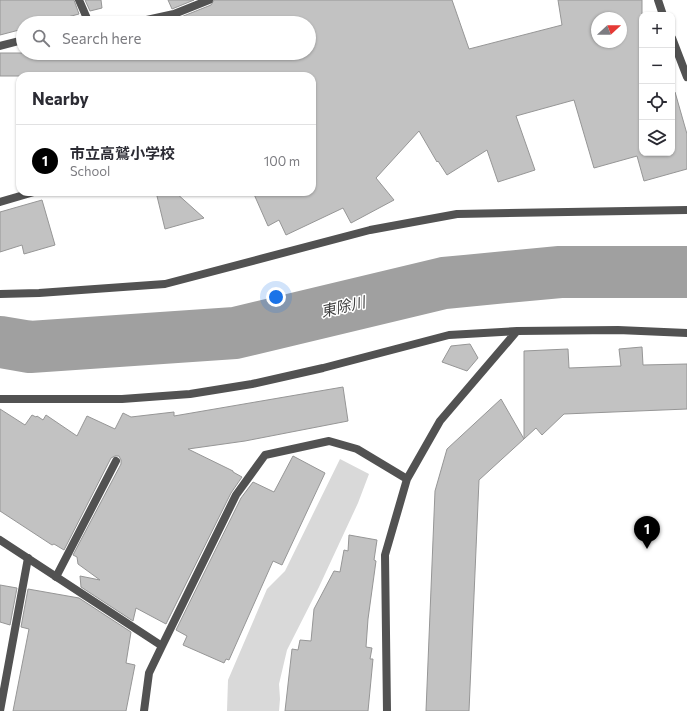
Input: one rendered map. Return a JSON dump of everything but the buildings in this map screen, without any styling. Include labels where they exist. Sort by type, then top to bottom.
[{"type":"street","points":[[79,0],[86,16]]},
{"type":"street","points":[[165,16],[174,14],[209,0]]},
{"type":"street","points":[[658,0],[662,12]]},
{"type":"street","points":[[0,46],[16,42]]},
{"type":"street","points":[[675,46],[687,77]]},
{"type":"street","points":[[0,202],[20,196]]},
{"type":"street","points":[[0,294],[39,293],[165,284],[370,230],[457,214],[687,210]]},
{"type":"street","points":[[0,399],[122,399],[190,394],[252,384],[323,368],[449,335],[517,331],[618,330],[687,333]]},
{"type":"street","points":[[387,711],[385,555],[407,479],[440,421],[517,331]]},
{"type":"street","points":[[144,711],[149,673],[236,495],[265,455],[329,442],[357,449],[407,479]]},
{"type":"street","points":[[56,577],[116,461]]},
{"type":"street","points":[[0,540],[162,646]]},
{"type":"street","points":[[0,711],[28,558]]},
{"type":"shaded area","points":[[340,459],[369,474],[358,503],[319,587],[287,650],[279,684],[279,711],[227,711],[228,680],[267,589],[285,571]]},
{"type":"waterway","name":"東除川","points":[[0,342],[30,347],[235,333],[444,283],[560,272],[687,272]]},
{"type":"place","name":"市立高鷲小学校","points":[[647,549]]}]
